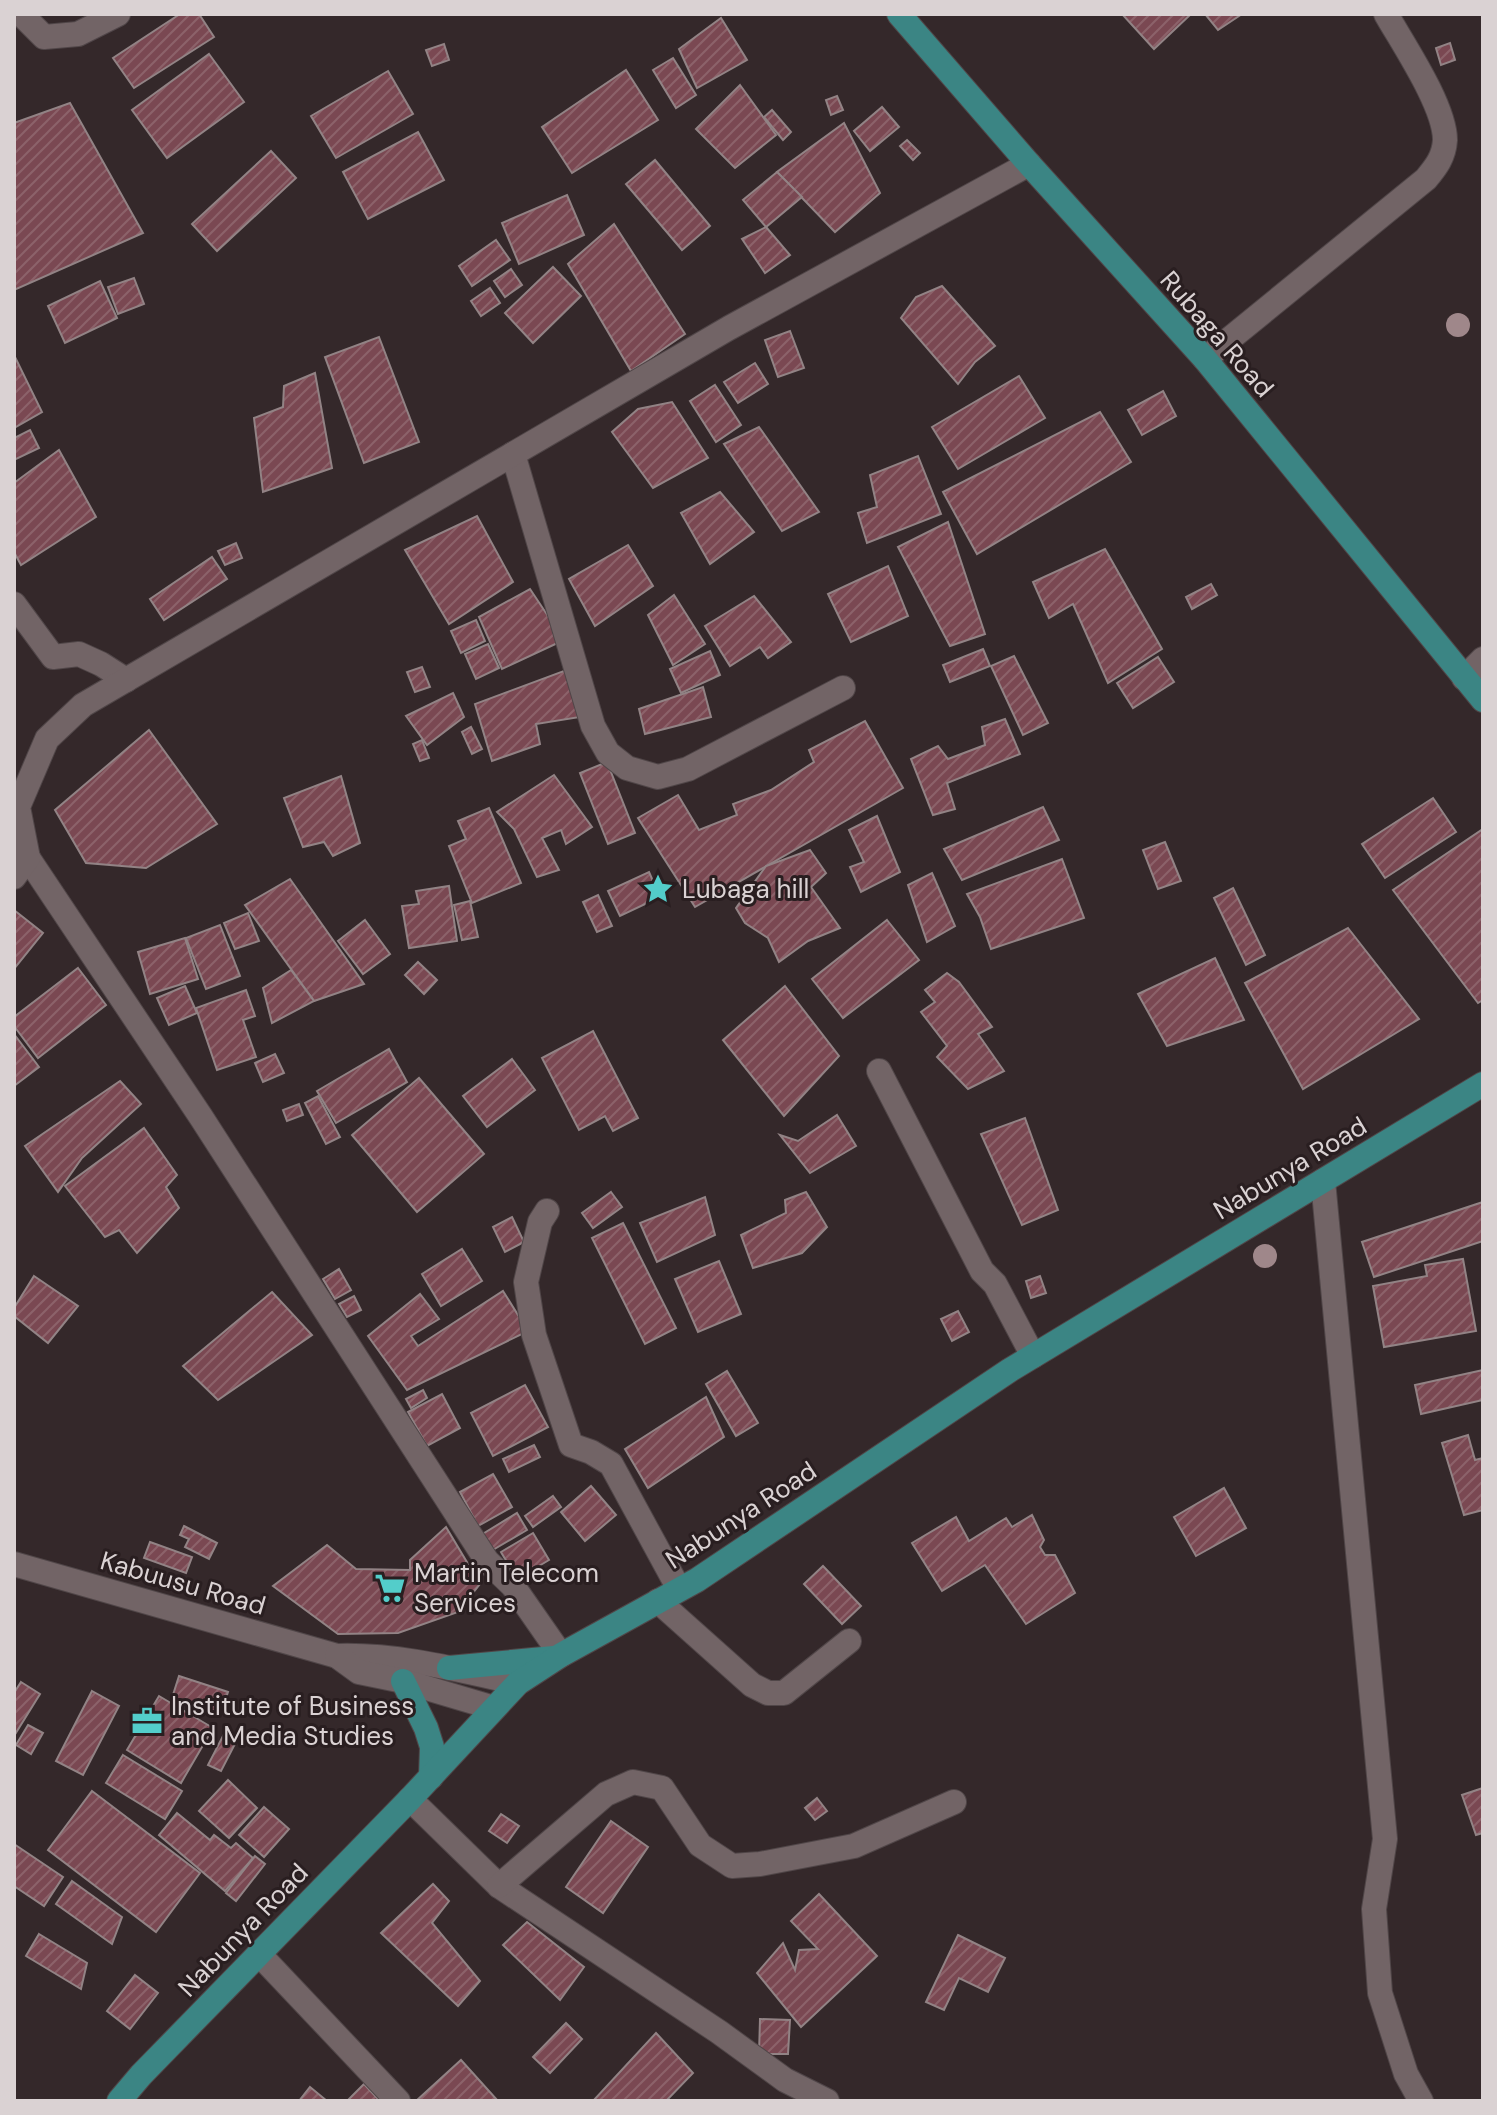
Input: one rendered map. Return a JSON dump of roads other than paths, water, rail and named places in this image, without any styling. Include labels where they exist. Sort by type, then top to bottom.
[{"type":"main road","name":"Rubaga Road","points":[[899,14],[1205,359],[1483,700]]},
{"type":"main road","name":"Nabunya Road","points":[[119,2101],[518,1683],[558,1656],[697,1580],[1033,1356],[1483,1084]]},
{"type":"main road","points":[[449,1668],[558,1656]]},
{"type":"main road","points":[[403,1681],[432,1747],[431,1777]]},
{"type":"street","points":[[21,14],[44,37],[118,14]]},
{"type":"street","points":[[1205,359],[1426,179],[1440,162],[1445,140],[1442,123],[1429,89],[1386,14]]},
{"type":"street","points":[[558,1656],[513,1586],[487,1561],[201,1117],[21,867],[18,807],[47,739],[83,705],[729,328],[1029,164]]},
{"type":"street","points":[[513,454],[593,726],[608,753],[627,768],[658,777],[688,769],[843,688]]},
{"type":"street","points":[[14,604],[53,657],[79,654],[126,680]]},
{"type":"street","points":[[1464,678],[1483,659]]},
{"type":"street","points":[[879,1071],[982,1271],[995,1284],[1033,1356]]},
{"type":"street","points":[[1323,1181],[1385,1839],[1374,1909],[1380,1993],[1406,2074],[1421,2101]]},
{"type":"street","points":[[547,1211],[540,1222],[526,1282],[534,1335],[571,1445],[611,1464],[669,1595],[752,1685],[768,1693],[784,1693],[849,1641]]},
{"type":"street","name":"Kabuusu Road","points":[[14,1564],[337,1656],[365,1655],[518,1683]]},
{"type":"street","name":"Kabuusu Road","points":[[337,1656],[359,1672],[403,1681],[494,1708]]},
{"type":"street","points":[[499,1886],[606,1794],[633,1782],[662,1788],[700,1845],[732,1866],[760,1864],[854,1846],[954,1802]]},
{"type":"street","points":[[410,1799],[499,1886],[719,2032],[785,2080],[827,2101]]},
{"type":"street","points":[[259,1954],[398,2101]]},
{"type":"place","name":"Lubaga hill","points":[[658,889]]},
{"type":"place","name":"Martin Telecom Services","points":[[390,1588]]},
{"type":"place","name":"Institute of Business and Media Studies","points":[[147,1721]]}]
